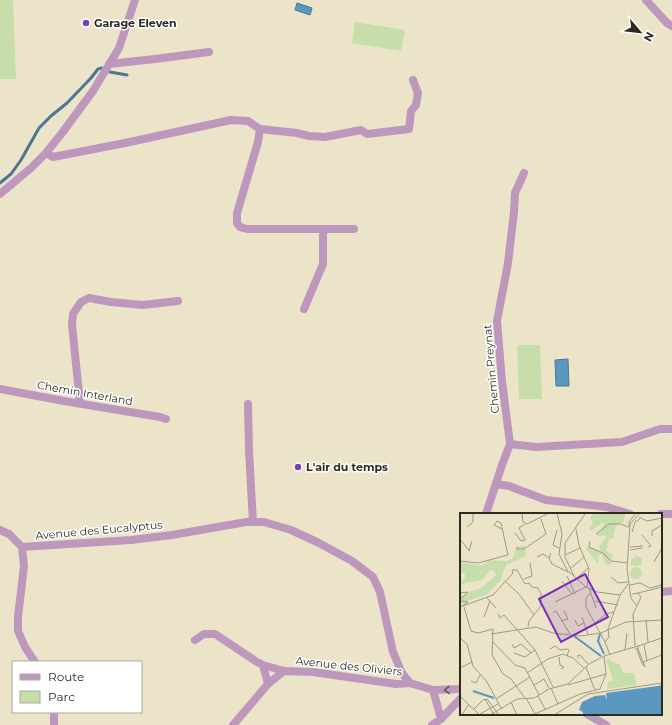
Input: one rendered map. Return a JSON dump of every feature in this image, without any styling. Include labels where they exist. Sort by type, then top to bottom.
[{"type":"street","points":[[0,194],[31,168],[46,153],[93,91],[119,48],[135,0]]},
{"type":"street","points":[[646,0],[672,26]]},
{"type":"street","points":[[109,64],[209,52]]},
{"type":"street","points":[[46,153],[53,157],[231,120],[248,121],[260,129],[325,137],[361,130],[367,134],[409,129],[411,111],[416,105],[418,93],[413,80]]},
{"type":"street","points":[[260,129],[258,142],[237,213],[237,223],[240,227],[247,229],[354,229]]},
{"type":"street","name":"Chemin Preynat","points":[[486,513],[510,444],[497,321],[508,263],[515,193],[524,173]]},
{"type":"street","points":[[304,309],[323,264],[323,229]]},
{"type":"street","points":[[80,403],[72,325],[73,314],[81,302],[89,298],[143,305],[178,301]]},
{"type":"street","name":"Chemin Interland","points":[[0,389],[166,419]]},
{"type":"street","points":[[248,404],[253,522]]},
{"type":"street","points":[[510,444],[536,447],[622,442],[660,429],[672,429]]},
{"type":"street","points":[[496,484],[509,486],[546,500],[607,507],[627,513]]},
{"type":"street","name":"Avenue des Eucalyptus","points":[[0,530],[9,534],[22,547],[131,540],[172,535],[246,522],[264,522],[291,530],[352,561],[373,577],[380,592],[393,652],[402,673],[410,683]]},
{"type":"street","points":[[22,547],[24,566],[18,617],[18,631],[25,647],[34,661]]},
{"type":"street","points":[[662,592],[672,591]]},
{"type":"street","name":"Avenue des Oliviers","points":[[195,640],[204,634],[215,634],[263,665],[284,671],[313,672],[396,684],[410,683],[432,690],[460,689]]},
{"type":"street","points":[[263,665],[268,684]]},
{"type":"street","points":[[233,725],[268,684],[284,671]]},
{"type":"street","points":[[432,690],[441,719]]},
{"type":"street","points":[[432,725],[441,719],[460,699]]},
{"type":"street","points":[[54,713],[54,725]]},
{"type":"street","points":[[589,715],[606,725]]},
{"type":"green space","points":[[0,0],[13,0],[16,79],[0,79]]},
{"type":"green space","points":[[355,22],[405,30],[401,51],[352,43]]},
{"type":"green space","points":[[517,345],[540,345],[542,399],[519,399]]},
{"type":"water","points":[[297,3],[312,8],[310,15],[295,10]]},
{"type":"water","points":[[568,359],[569,386],[556,386],[555,360]]},
{"type":"waterway","points":[[0,183],[11,174],[21,160],[39,128],[67,103],[98,69],[102,68]]},
{"type":"waterway","points":[[110,72],[127,75]]},
{"type":"place","name":"Garage Eleven","points":[[86,23]]},
{"type":"place","name":"L'air du temps","points":[[298,467]]}]
